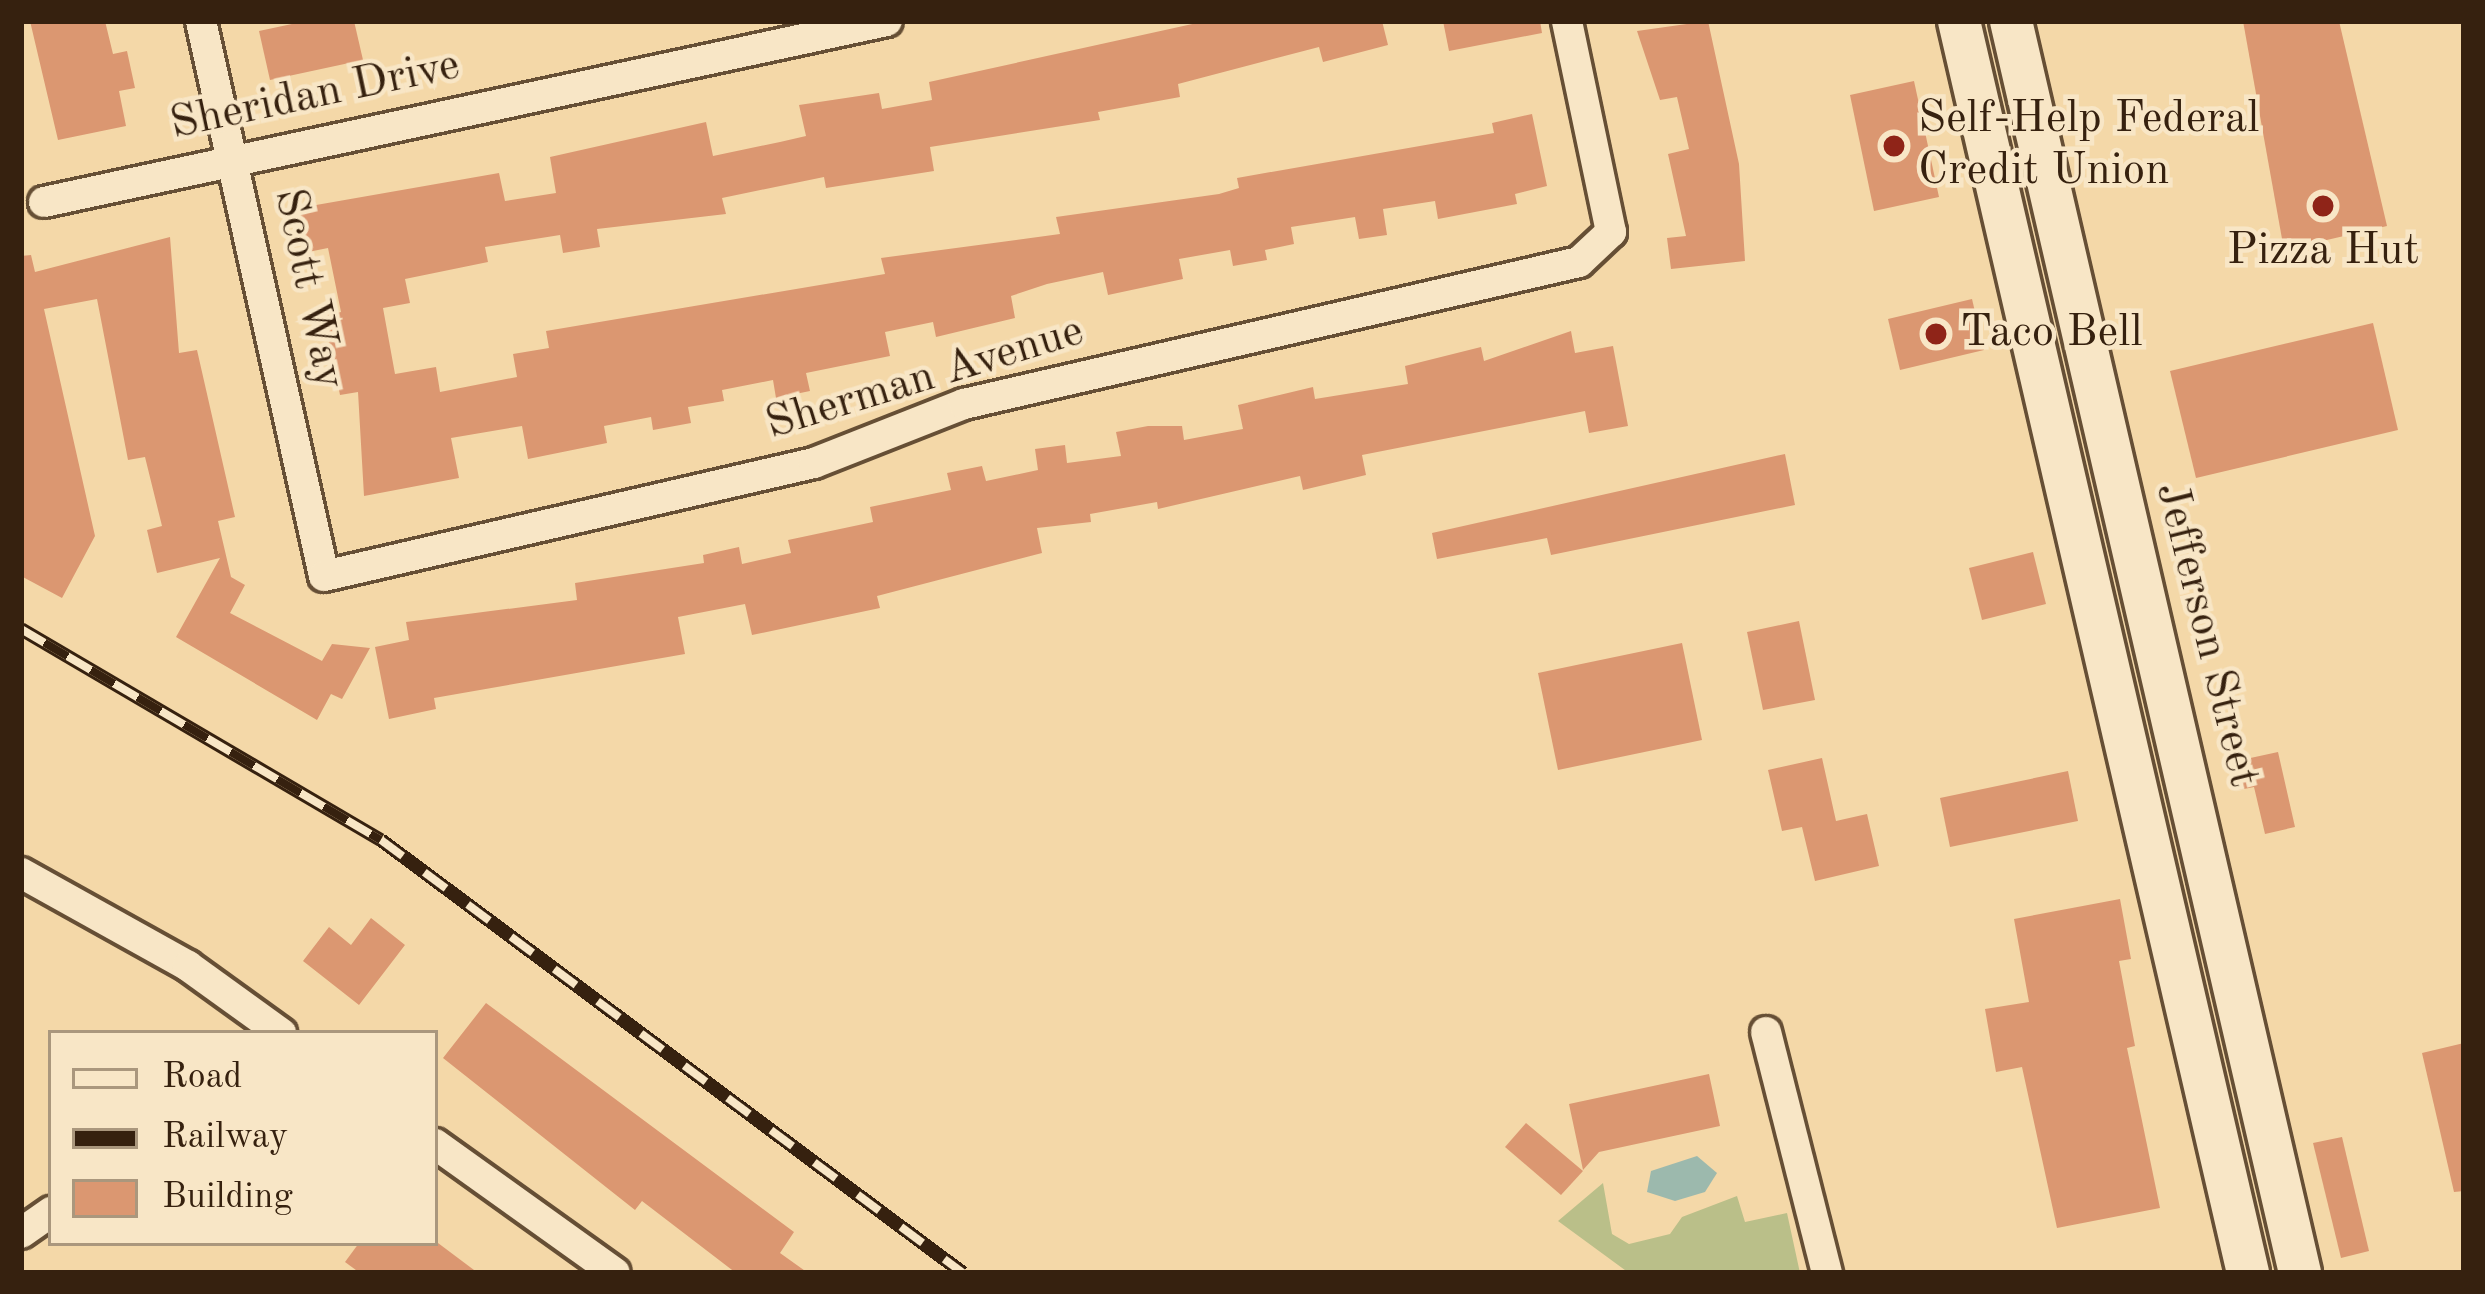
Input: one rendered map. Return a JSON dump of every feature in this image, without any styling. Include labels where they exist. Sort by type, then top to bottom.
[{"type":"main road","points":[[1959,21],[2248,1273]]},
{"type":"main road","name":"Jefferson Street","points":[[2011,21],[2300,1273]]},
{"type":"street","name":"Scott Way","points":[[201,21],[324,576]]},
{"type":"street","name":"Sheridan Drive","points":[[44,202],[887,21]]},
{"type":"street","name":"Sherman Avenue","points":[[324,576],[814,463],[964,404],[1579,262],[1611,232],[1567,21]]},
{"type":"street","points":[[21,873],[188,966],[277,1030]]},
{"type":"street","points":[[1766,1032],[1827,1273]]},
{"type":"street","points":[[438,1146],[614,1273]]},
{"type":"street","points":[[21,1233],[48,1214]]},
{"type":"green space","points":[[1603,1183],[1612,1234],[1629,1244],[1670,1234],[1682,1217],[1737,1196],[1745,1222],[1787,1213],[1800,1273],[1629,1273],[1558,1221]]},
{"type":"shaded area","points":[[1697,1156],[1717,1173],[1705,1192],[1675,1201],[1647,1192],[1651,1171]]},
{"type":"building","points":[[30,21],[105,21],[113,54],[127,51],[135,88],[119,91],[126,126],[58,140]]},
{"type":"building","points":[[306,21],[354,21],[363,60],[270,80],[259,31]]},
{"type":"building","points":[[1206,21],[1382,21],[1388,45],[1323,62],[1319,47],[1178,84],[1180,97],[1098,112],[1100,120],[930,147],[934,171],[826,188],[824,177],[722,198],[726,214],[597,229],[600,247],[563,253],[560,235],[485,247],[488,262],[405,279],[410,303],[383,308],[395,374],[436,367],[440,392],[517,377],[513,354],[549,348],[546,331],[885,274],[881,258],[1060,234],[1056,217],[1219,194],[1239,188],[1237,178],[1494,133],[1492,123],[1532,114],[1547,186],[1515,194],[1517,204],[1438,219],[1435,201],[1383,209],[1387,235],[1359,239],[1355,217],[1291,227],[1294,244],[1265,250],[1267,260],[1233,266],[1230,250],[1179,259],[1183,279],[1108,295],[1103,272],[1047,284],[1011,296],[1015,318],[936,337],[933,322],[885,332],[890,356],[806,373],[810,391],[776,398],[773,380],[722,390],[724,401],[688,407],[691,423],[653,430],[651,417],[604,426],[607,443],[528,459],[522,426],[451,438],[459,478],[364,496],[358,392],[340,395],[324,316],[341,312],[328,248],[308,252],[299,208],[499,173],[505,201],[556,193],[550,157],[706,122],[713,156],[806,136],[799,105],[879,93],[882,109],[932,100],[929,82]]},
{"type":"building","points":[[1443,21],[1540,21],[1542,33],[1449,51]]},
{"type":"building","points":[[1708,21],[1739,164],[1745,261],[1671,269],[1667,238],[1686,236],[1668,154],[1689,149],[1677,97],[1660,100],[1637,31]]},
{"type":"building","points":[[2243,21],[2339,21],[2387,226],[2284,250]]},
{"type":"building","name":"Self-Help Federal Credit Union","points":[[1914,81],[1939,197],[1874,211],[1850,95]]},
{"type":"building","points":[[170,237],[179,353],[197,350],[235,517],[218,521],[231,577],[245,585],[230,613],[322,661],[332,644],[370,648],[342,699],[331,694],[317,720],[176,637],[220,558],[157,573],[147,530],[162,526],[145,457],[128,460],[97,299],[44,309],[95,536],[62,598],[21,576],[21,256],[31,255],[35,272]]},
{"type":"building","name":"Taco Bell","points":[[1972,299],[1984,350],[1900,370],[1888,319]]},
{"type":"building","points":[[2373,323],[2398,430],[2196,478],[2170,371]]},
{"type":"building","points":[[1571,331],[1575,353],[1613,346],[1628,426],[1589,433],[1585,411],[1362,455],[1366,475],[1303,490],[1300,476],[1158,509],[1157,502],[1090,514],[1091,522],[1037,528],[1042,553],[877,596],[880,608],[752,635],[745,604],[678,617],[685,654],[434,698],[436,709],[389,719],[375,647],[409,640],[406,622],[577,600],[575,583],[704,563],[703,555],[739,547],[742,564],[791,553],[788,540],[873,522],[870,507],[951,490],[947,473],[982,466],[986,481],[1038,470],[1035,449],[1065,445],[1067,463],[1121,456],[1116,432],[1148,426],[1182,426],[1184,440],[1243,429],[1238,405],[1313,387],[1315,399],[1408,384],[1405,366],[1481,347],[1484,361]]},
{"type":"building","points":[[1785,454],[1795,505],[1551,555],[1547,538],[1437,559],[1432,533]]},
{"type":"building","points":[[2033,552],[2046,604],[1982,620],[1969,568]]},
{"type":"building","points":[[1799,621],[1815,700],[1763,710],[1747,632]]},
{"type":"building","points":[[1682,643],[1702,740],[1558,770],[1538,673]]},
{"type":"building","points":[[2278,752],[2295,827],[2265,834],[2254,787],[2239,790],[2232,762]]},
{"type":"building","points":[[1822,758],[1836,821],[1867,814],[1879,866],[1815,881],[1802,827],[1782,831],[1768,770]]},
{"type":"building","points":[[2068,771],[2078,821],[1950,847],[1940,798]]},
{"type":"building","points":[[2120,899],[2131,959],[2119,961],[2135,1046],[2127,1048],[2160,1208],[2057,1228],[2022,1067],[1996,1072],[1985,1009],[2029,1002],[2014,919]]},
{"type":"building","points":[[371,918],[405,945],[359,1005],[303,961],[329,927],[351,945]]},
{"type":"building","points":[[486,1003],[794,1232],[780,1253],[808,1273],[736,1273],[642,1201],[635,1210],[443,1058]]},
{"type":"building","points":[[2464,1043],[2464,1191],[2454,1192],[2422,1053]]},
{"type":"building","points":[[1709,1074],[1720,1126],[1599,1152],[1583,1170],[1569,1104]]},
{"type":"building","points":[[1526,1123],[1583,1171],[1561,1195],[1505,1147]]},
{"type":"building","points":[[2342,1137],[2369,1251],[2341,1258],[2313,1143]]},
{"type":"building","points":[[438,1243],[478,1273],[360,1273],[345,1262],[357,1246]]},
{"type":"railway","points":[[21,629],[381,840],[963,1273]]},
{"type":"place","name":"Self-Help Federal Credit Union","points":[[1894,146]]},
{"type":"place","name":"Pizza Hut","points":[[2323,206]]},
{"type":"place","name":"Taco Bell","points":[[1936,334]]}]
